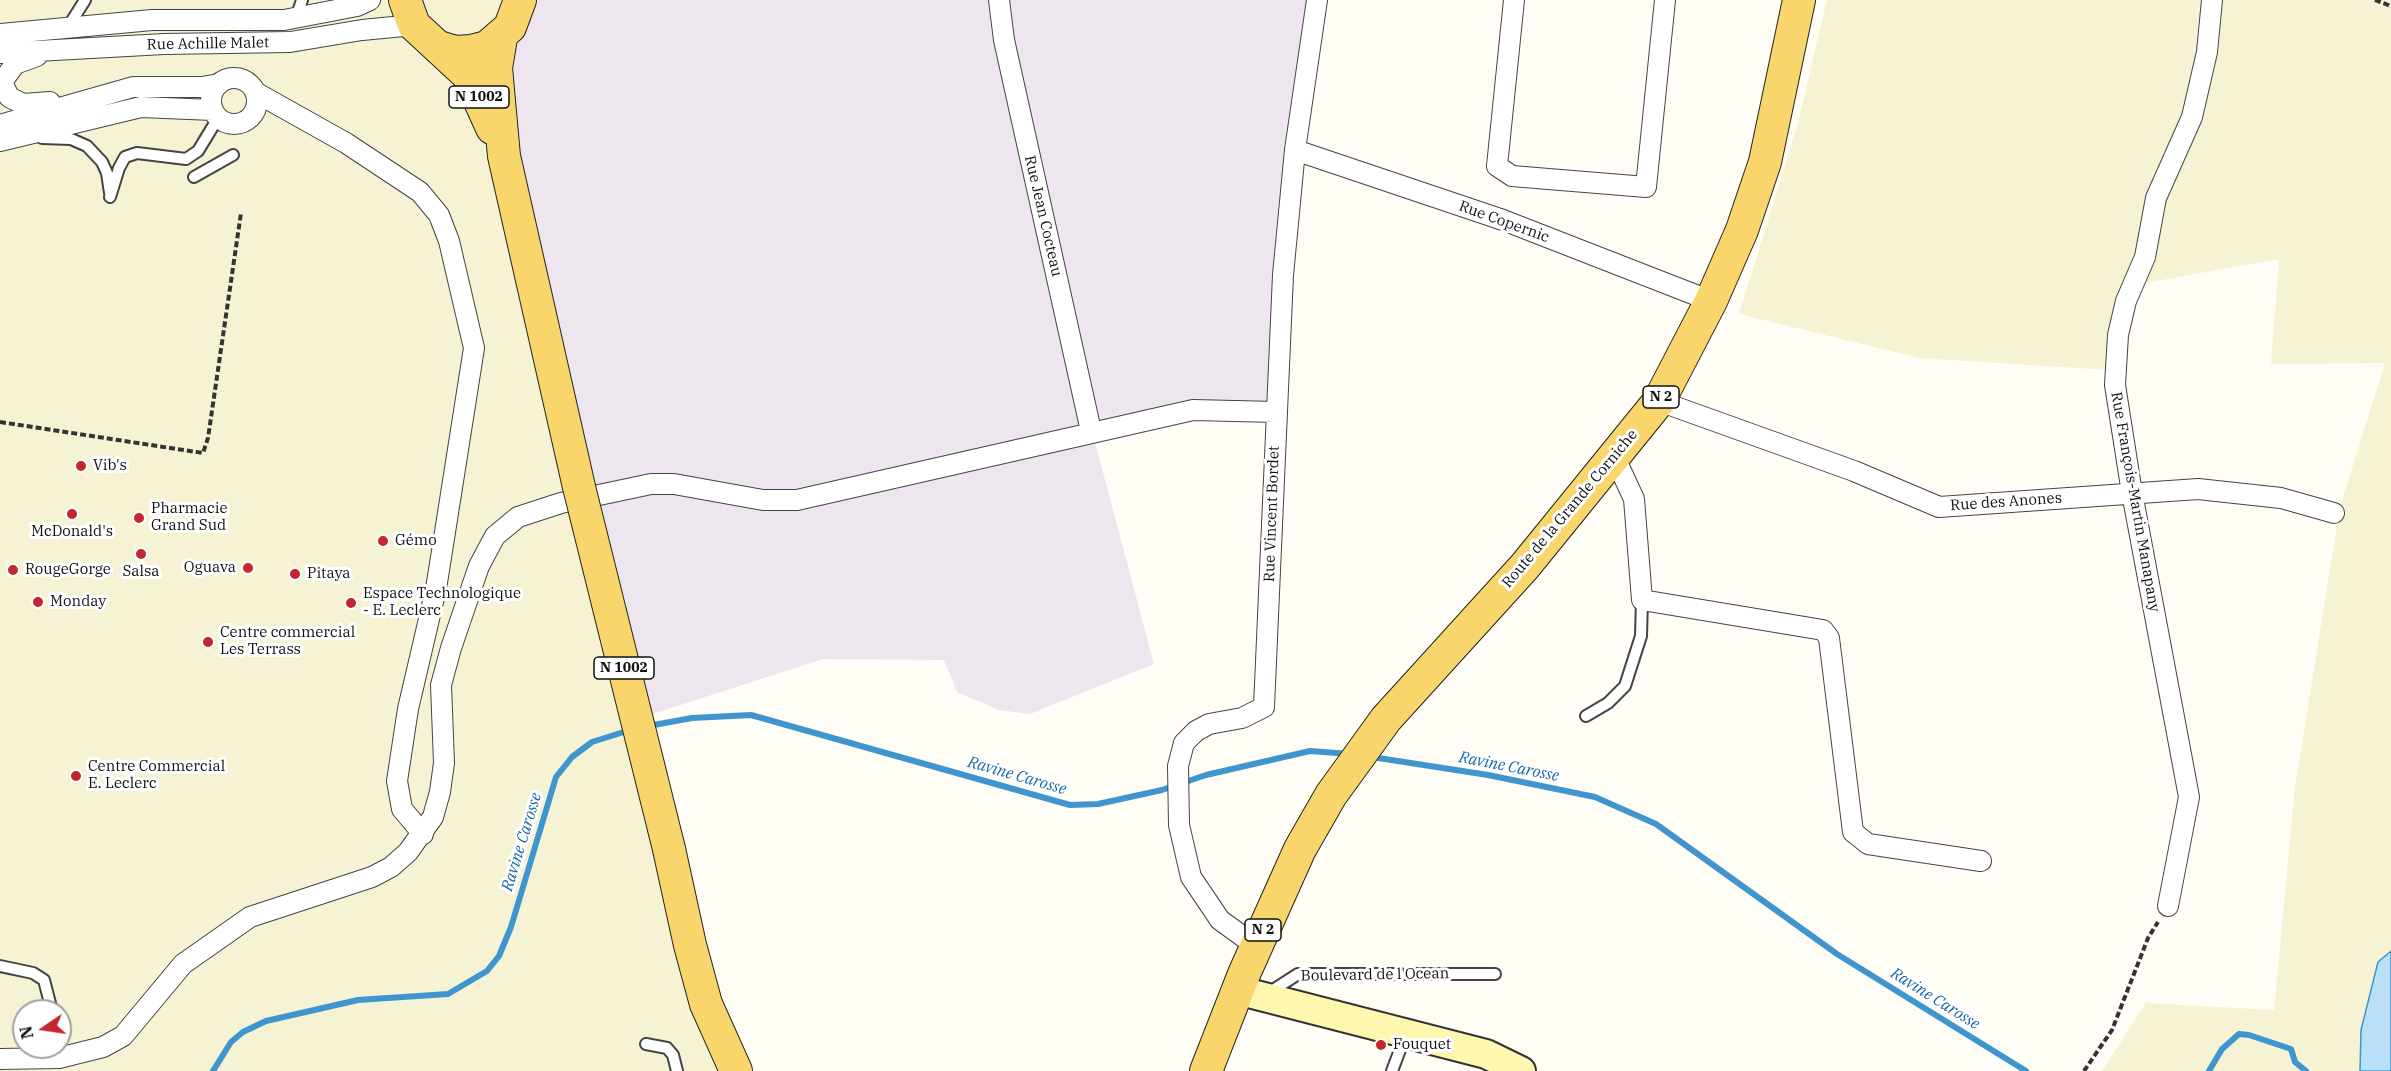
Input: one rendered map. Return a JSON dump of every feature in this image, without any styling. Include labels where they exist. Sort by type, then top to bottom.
[{"type":"main road","points":[[410,13],[425,38],[439,47],[455,52],[471,51],[487,47],[501,38],[514,21],[520,0]]},
{"type":"main road","name":"Route de la Grande Corniche","points":[[1256,946],[1300,849],[1331,795],[1386,718],[1525,567],[1615,458],[1659,400],[1711,301],[1742,230],[1766,162],[1799,0]]},
{"type":"main road","name":"N 1002","points":[[501,38],[496,68],[504,156],[579,486],[669,849],[690,945],[706,1004],[736,1071]]},
{"type":"main road","name":"N 1002","points":[[439,47],[468,75],[504,156]]},
{"type":"main road","name":"N 2","points":[[1206,1071],[1249,993],[1256,946]]},
{"type":"street","name":"Rue Achille Malet","points":[[0,34],[152,20],[284,20],[299,9],[370,0]]},
{"type":"street","name":"Rue Jean Cocteau","points":[[999,0],[1004,40],[1091,431]]},
{"type":"street","name":"Rue Vincent Bordet","points":[[1256,946],[1220,920],[1191,877],[1179,825],[1178,766],[1184,744],[1196,731],[1209,724],[1242,718],[1264,707],[1283,275],[1295,150],[1317,0]]},
{"type":"street","points":[[1514,0],[1497,166],[1512,176],[1646,187],[1665,0]]},
{"type":"street","name":"Rue François-Martin Manapany","points":[[2168,906],[2189,797],[2132,493],[2115,385],[2118,335],[2126,301],[2145,257],[2156,198],[2192,117],[2207,52],[2211,0]]},
{"type":"street","name":"Rue Achille Malet","points":[[0,53],[164,44],[290,42],[362,30],[410,13]]},
{"type":"street","points":[[55,50],[15,64],[2,82],[9,97],[23,104],[86,100]]},
{"type":"street","points":[[0,125],[133,87],[201,87],[219,84],[232,78],[252,86],[255,92],[257,106],[250,119]]},
{"type":"street","points":[[216,114],[212,96],[219,84]]},
{"type":"street","points":[[255,92],[346,143],[420,192],[439,215],[449,242],[474,348],[397,781],[402,809],[423,834]]},
{"type":"street","points":[[9,139],[83,119],[141,107],[191,107],[216,114],[231,124],[250,119],[296,114]]},
{"type":"street","name":"Rue Copernic","points":[[1295,150],[1503,220],[1711,301]]},
{"type":"street","name":"Rue des Anones","points":[[1659,400],[1854,471],[1939,507],[2198,489],[2281,498],[2334,513]]},
{"type":"street","points":[[72,1051],[103,1047],[123,1036],[183,964],[250,917],[372,877],[399,860],[423,834],[433,817],[440,792],[444,763],[441,685],[451,648],[479,567],[495,536],[518,517],[561,503],[651,484],[674,484],[763,500],[797,500],[1091,431],[1192,410],[1276,412]]},
{"type":"street","points":[[1615,458],[1634,499],[1642,600],[1823,630],[1829,639],[1853,832],[1868,844],[1982,861]]},
{"type":"street","name":"Boulevard de l'Ocean","points":[[1249,993],[1486,1054],[1521,1071]]},
{"type":"lane","points":[[68,27],[85,0]]},
{"type":"lane","points":[[9,139],[70,139],[87,146],[102,162],[107,173],[110,197],[119,168],[126,157],[137,153],[186,159],[198,151],[216,114]]},
{"type":"lane","points":[[194,177],[233,155]]},
{"type":"lane","points":[[1586,716],[1608,702],[1625,686],[1641,636],[1642,600]]},
{"type":"lane","points":[[0,966],[33,973],[44,980],[49,999]]},
{"type":"lane","name":"Boulevard de l'Ocean","points":[[1249,993],[1298,974],[1495,974]]},
{"type":"lane","points":[[1392,1071],[1407,1034]]},
{"type":"lane","points":[[646,1044],[667,1048],[673,1054],[677,1071]]},
{"type":"path","points":[[2375,0],[2391,6]]},
{"type":"path","points":[[0,422],[203,453],[241,213]]},
{"type":"path","points":[[2084,1071],[2112,1030],[2148,938],[2168,906]]},
{"type":"shaded area","points":[[0,0],[520,0],[510,27],[504,156],[736,1071],[0,1071]]},
{"type":"shaded area","points":[[520,0],[1318,0],[1276,412],[1193,410],[1092,431],[1154,664],[1030,714],[999,710],[957,692],[944,660],[823,659],[637,719],[504,156],[511,27]]},
{"type":"shaded area","points":[[1827,0],[2391,0],[2391,951],[2378,962],[2361,1030],[2360,1071],[2102,1071],[2146,1003],[2274,1010],[2295,787],[2340,507],[2385,363],[2271,364],[2279,259],[2139,284],[2109,370],[1920,358],[1739,314],[1798,123]]},
{"type":"water","points":[[2391,951],[2391,1071],[2360,1071],[2361,1030],[2378,962]]},
{"type":"waterway","name":"Ravine Carosse","points":[[648,726],[692,718],[751,715],[1070,805],[1098,804],[1162,790],[1206,775],[1310,751],[1350,754]]},
{"type":"waterway","name":"Ravine Carosse","points":[[213,1071],[231,1042],[243,1032],[266,1021],[358,1000],[448,994],[487,971],[499,956],[511,927],[556,777],[572,757],[592,742],[630,730]]},
{"type":"waterway","name":"Ravine Carosse","points":[[1372,757],[1488,775],[1595,797],[1656,824],[1837,954],[2026,1071]]},
{"type":"waterway","name":"Ravine Carosse","points":[[2209,1071],[2222,1049],[2239,1034],[2249,1035],[2291,1049],[2295,1062],[2306,1071]]},
{"type":"place","name":"Vib's","points":[[81,466]]},
{"type":"place","name":"McDonald's","points":[[72,514]]},
{"type":"place","name":"Pharmacie Grand Sud","points":[[139,518]]},
{"type":"place","name":"Gémo","points":[[383,541]]},
{"type":"place","name":"Salsa","points":[[141,554]]},
{"type":"place","name":"Oguava","points":[[248,568]]},
{"type":"place","name":"RougeGorge","points":[[13,570]]},
{"type":"place","name":"Pitaya","points":[[295,574]]},
{"type":"place","name":"Monday","points":[[38,602]]},
{"type":"place","name":"Espace Technologique - E. Leclerc","points":[[351,603]]},
{"type":"place","name":"Centre commercial Les Terrass","points":[[208,642]]},
{"type":"place","name":"Centre Commercial E. Leclerc","points":[[76,776]]},
{"type":"place","name":"Fouquet","points":[[1381,1045]]}]
